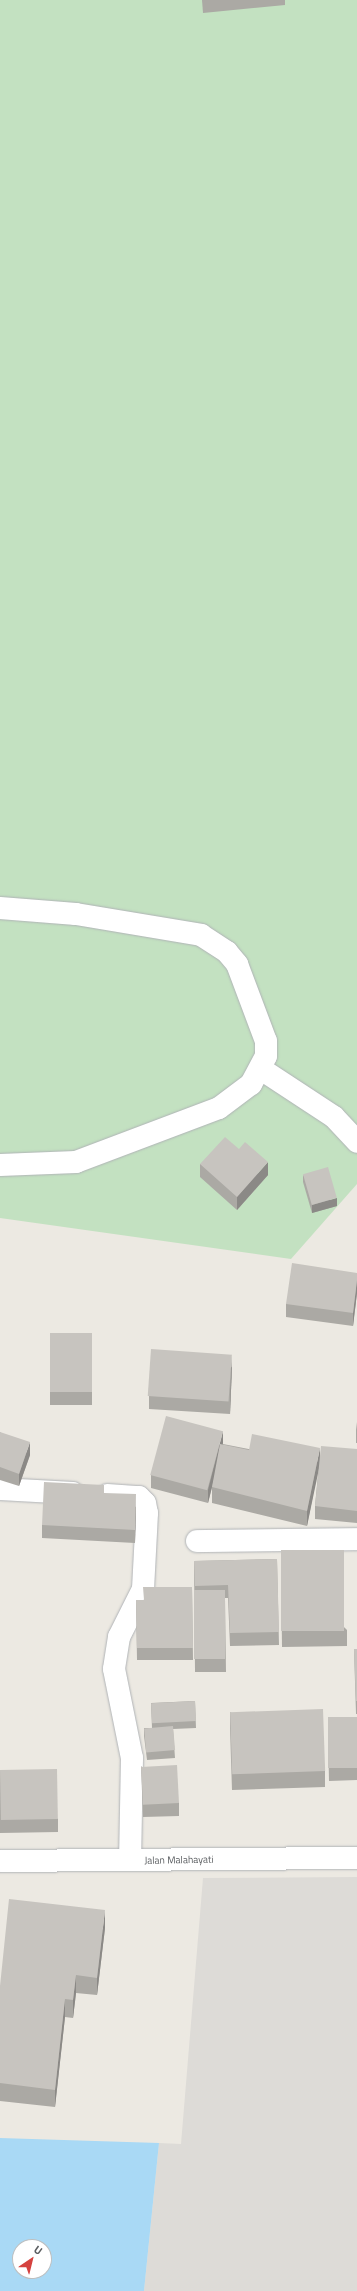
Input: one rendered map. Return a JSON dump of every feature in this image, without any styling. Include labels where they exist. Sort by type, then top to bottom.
[{"type":"street","points":[[0,908],[168,928],[214,941],[237,964],[266,1041],[261,1069],[241,1094],[219,1108],[98,1156],[50,1166],[0,1165]]},
{"type":"street","points":[[261,1069],[334,1117],[357,1142]]},
{"type":"street","points":[[0,1489],[139,1497],[145,1503],[143,1589],[119,1637],[114,1669],[132,1758],[130,1860]]},
{"type":"street","points":[[197,1540],[357,1539]]},
{"type":"street","name":"Jalan Malahayati","points":[[0,1861],[357,1858]]},
{"type":"shaded area","points":[[357,1877],[357,2291],[144,2291],[159,2143],[181,2144],[203,1878]]},
{"type":"green space","points":[[0,0],[357,0],[357,1184],[291,1259],[0,1218]]},
{"type":"water","points":[[0,2138],[159,2143],[144,2291],[0,2291]]},
{"type":"building","points":[[225,1137],[239,1149],[245,1142],[268,1162],[237,1197],[200,1164]]},
{"type":"building","points":[[328,1167],[337,1198],[312,1205],[303,1174]]},
{"type":"building","points":[[292,1263],[357,1273],[353,1313],[286,1304]]},
{"type":"building","points":[[50,1333],[92,1333],[92,1392],[50,1392]]},
{"type":"building","points":[[151,1349],[232,1355],[229,1402],[148,1396]]},
{"type":"building","points":[[166,1416],[223,1431],[207,1490],[150,1475]]},
{"type":"building","points":[[0,1432],[30,1442],[19,1474],[0,1467]]},
{"type":"building","points":[[252,1434],[320,1448],[307,1511],[212,1487],[220,1444],[249,1450]]},
{"type":"building","points":[[321,1446],[357,1449],[357,1511],[315,1506]]},
{"type":"building","points":[[44,1482],[104,1485],[104,1493],[136,1494],[135,1530],[42,1525]]},
{"type":"building","points":[[281,1550],[344,1550],[344,1631],[281,1631]]},
{"type":"building","points":[[277,1559],[279,1632],[230,1633],[228,1585],[195,1586],[194,1561]]},
{"type":"building","points":[[143,1587],[192,1587],[193,1648],[137,1648],[136,1600],[144,1600]]},
{"type":"building","points":[[194,1590],[225,1590],[225,1659],[194,1659]]},
{"type":"building","points":[[354,1649],[357,1649],[357,1701],[356,1701]]},
{"type":"building","points":[[195,1701],[196,1721],[152,1723],[151,1703]]},
{"type":"building","points":[[323,1709],[325,1771],[232,1774],[230,1712]]},
{"type":"building","points":[[328,1717],[357,1717],[357,1768],[328,1768]]},
{"type":"building","points":[[173,1726],[175,1750],[146,1752],[144,1729]]},
{"type":"building","points":[[177,1765],[179,1803],[143,1805],[141,1767]]},
{"type":"building","points":[[57,1769],[58,1819],[1,1820],[0,1770]]},
{"type":"building","points":[[9,1899],[105,1910],[97,1978],[76,1975],[73,2000],[65,1999],[55,2090],[0,2083],[0,1986]]}]
